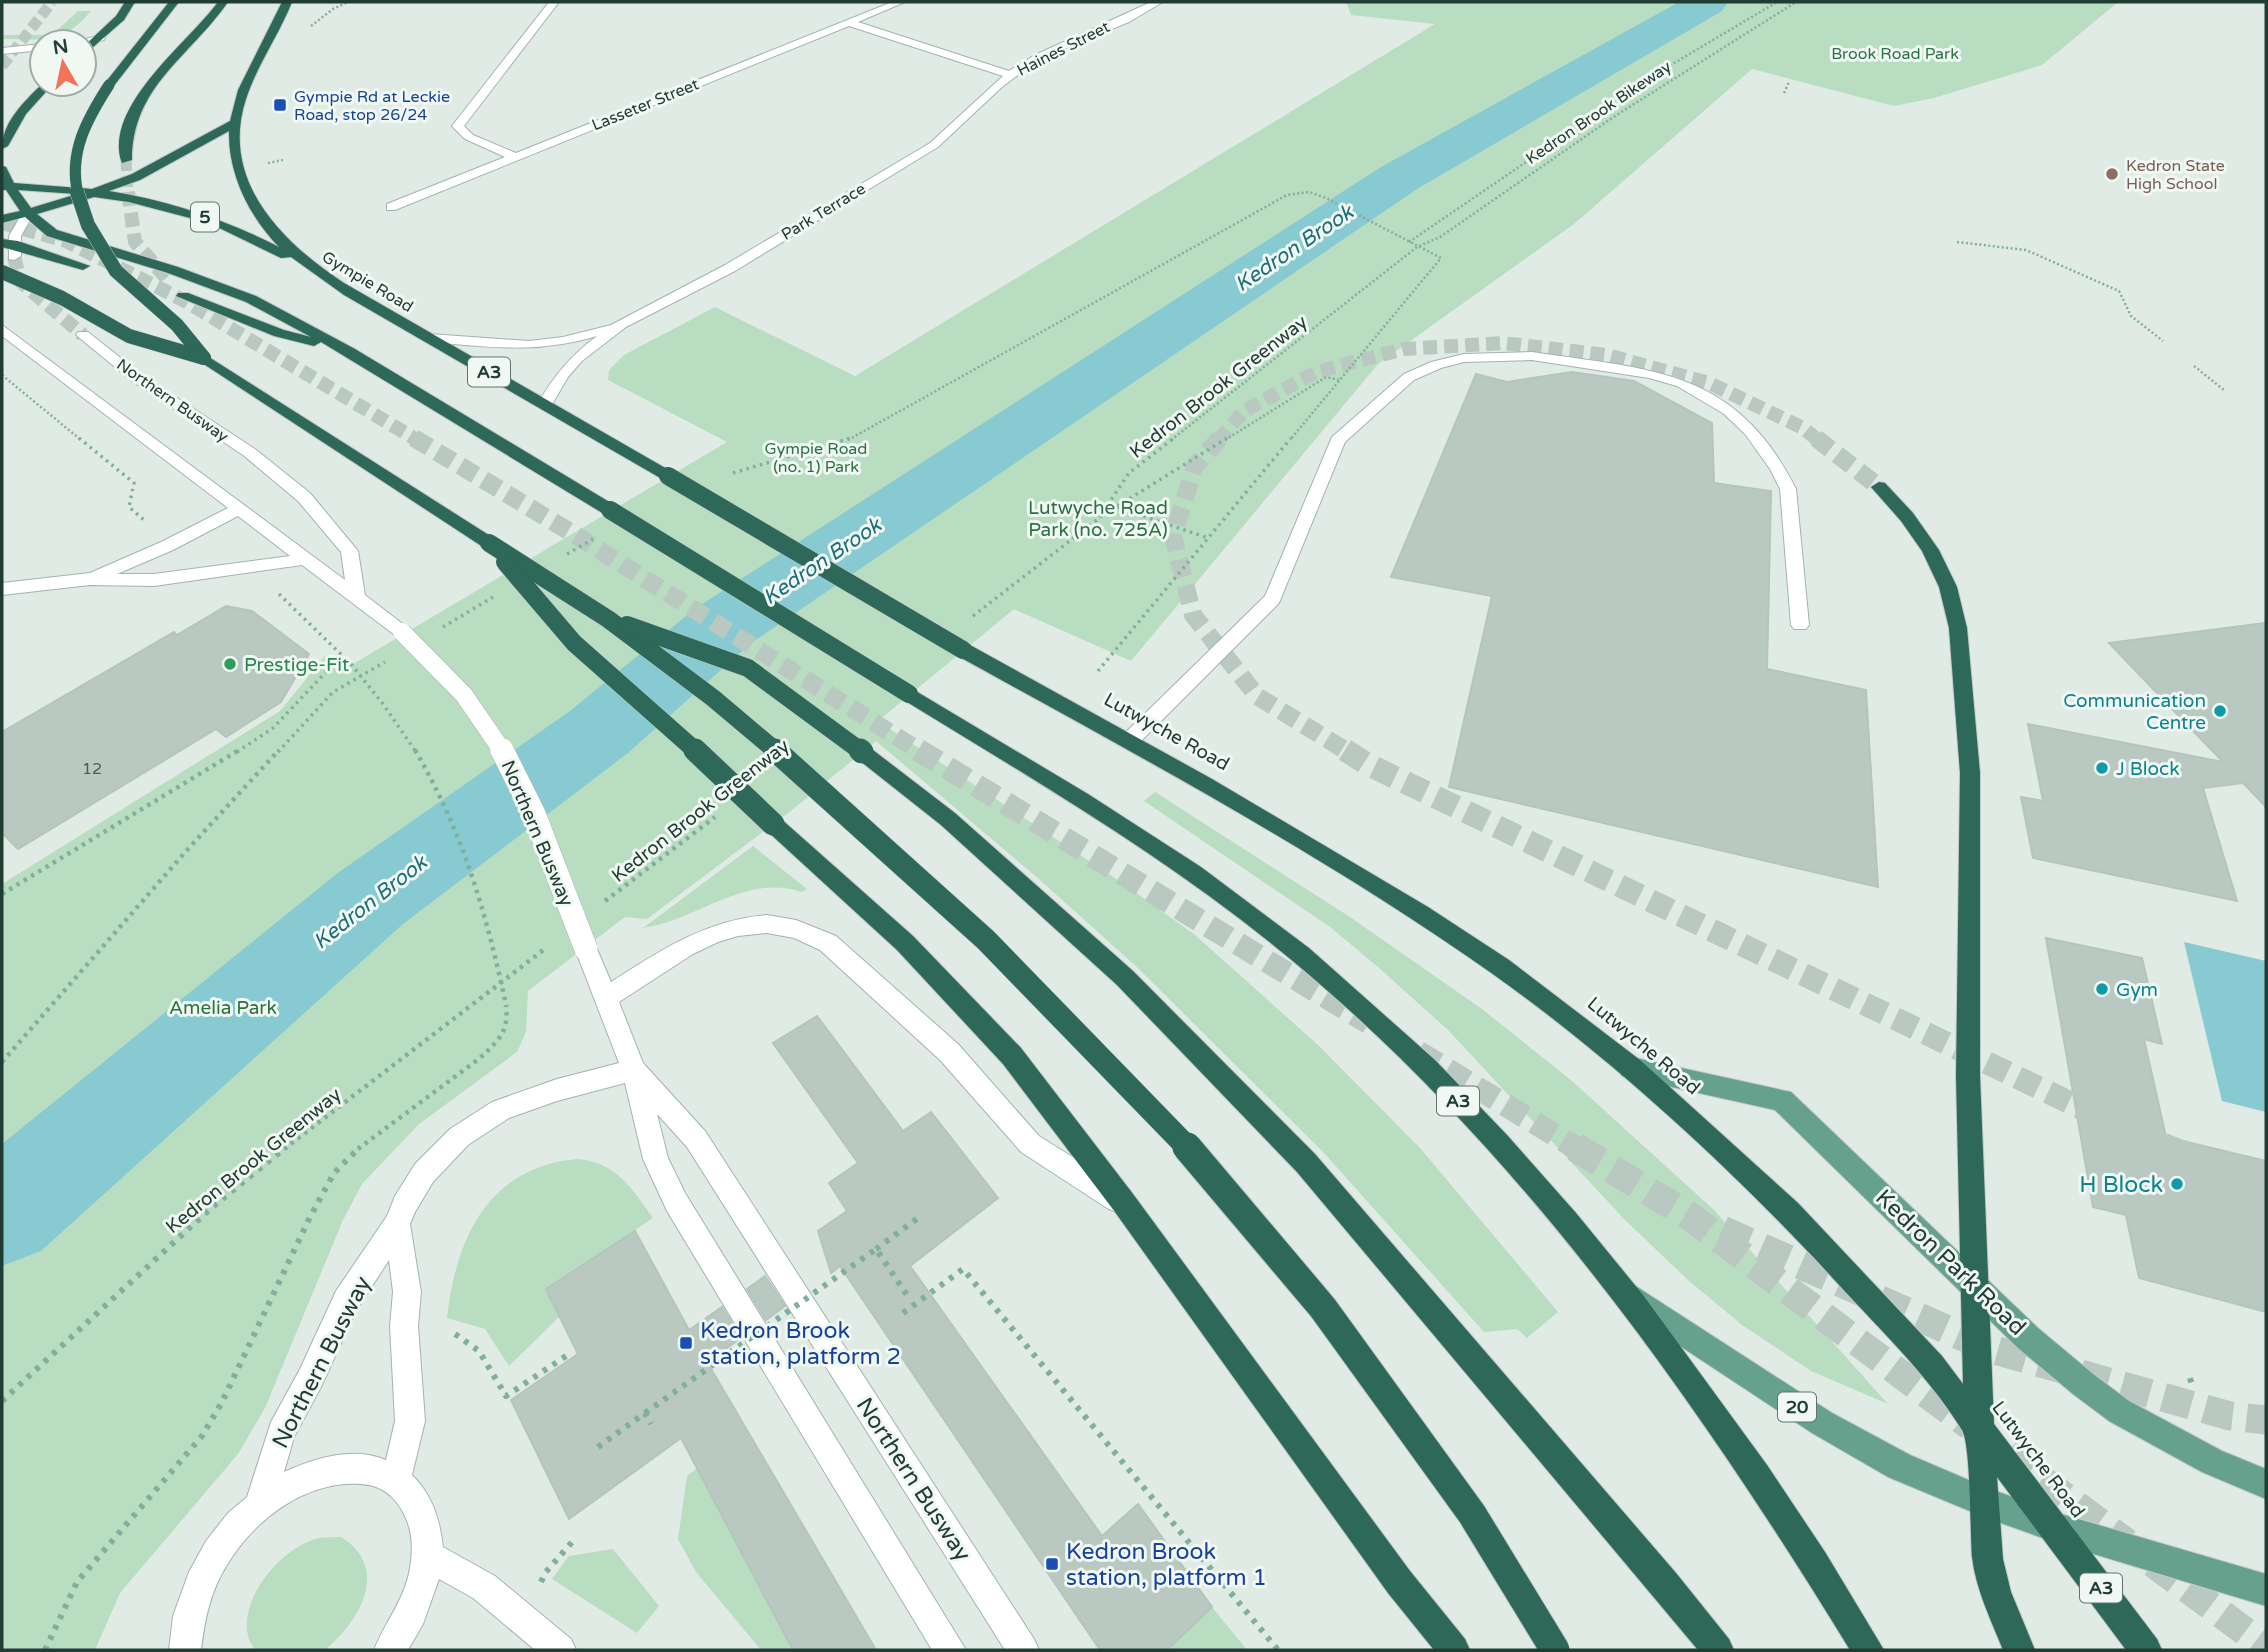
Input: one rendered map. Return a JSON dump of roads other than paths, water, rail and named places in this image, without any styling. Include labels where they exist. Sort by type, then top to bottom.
[{"type":"highway","points":[[100,38],[120,18],[130,2]]},
{"type":"highway","points":[[174,2],[96,105],[75,156],[74,178],[89,228],[125,282],[174,322],[204,358]]},
{"type":"highway","points":[[126,160],[129,124],[141,100],[167,66],[206,25],[222,2]]},
{"type":"highway","name":"Gympie Road","points":[[287,2],[247,82],[235,123],[236,158],[246,186],[263,220],[276,237],[310,267],[963,650]]},
{"type":"highway","points":[[2,146],[6,131],[34,98]]},
{"type":"highway","name":"5","points":[[2,219],[92,193],[162,165],[235,123]]},
{"type":"highway","name":"A3","points":[[2,170],[5,186],[27,213],[52,233],[187,275],[251,299],[350,352],[1110,816],[1271,930],[1342,989],[1442,1084],[1552,1207],[1622,1291],[1746,1462],[1819,1569],[1868,1650]]},
{"type":"highway","name":"5","points":[[5,186],[92,193],[173,207],[206,218],[310,267]]},
{"type":"highway","points":[[10,248],[83,266]]},
{"type":"highway","points":[[2,272],[62,299],[129,336],[204,358],[608,619],[713,698],[819,787],[986,940],[1172,1129],[1322,1308],[1472,1514],[1555,1650]]},
{"type":"highway","name":"A3","points":[[183,296],[279,333],[350,352]]},
{"type":"highway","points":[[1879,487],[1907,517],[1930,550],[1948,587],[1960,640],[1970,773],[1967,1011],[1979,1425],[1988,1559],[1995,1592],[2019,1650]]},
{"type":"highway","points":[[489,543],[574,643],[651,709],[905,943],[1012,1056],[1124,1203],[1399,1582],[1454,1650]]},
{"type":"highway","points":[[608,619],[748,668],[948,819],[1125,978],[1306,1163],[1665,1584],[1718,1650]]},
{"type":"highway","name":"Lutwyche Road","points":[[963,650],[1129,741],[1420,913],[1501,967],[1631,1068],[1789,1212],[1932,1366],[2146,1650]]},
{"type":"main road","name":"Kedron Park Road","points":[[1631,1068],[1782,1100],[2028,1338],[2119,1411],[2212,1462],[2266,1484]]},
{"type":"main road","name":"20","points":[[1622,1291],[1822,1423],[1899,1466],[1984,1502],[2054,1527],[2266,1590]]},
{"type":"street","points":[[514,156],[469,136],[458,126],[554,2]]},
{"type":"street","name":"Lasseter Street","points":[[391,207],[900,2]]},
{"type":"street","name":"Haines Street","points":[[847,22],[1010,75],[1043,56],[1158,2]]},
{"type":"street","points":[[7,51],[28,49]]},
{"type":"street","points":[[7,51],[28,57]]},
{"type":"street","name":"Park Terrace","points":[[545,405],[562,375],[577,358],[621,324],[730,268],[934,145],[959,127],[1010,75]]},
{"type":"street","points":[[10,248],[27,213]]},
{"type":"street","name":"Park Terrace","points":[[430,338],[529,345],[564,341],[621,324]]},
{"type":"street","name":"Northern Busway","points":[[2,329],[402,632],[453,683],[493,735],[546,842],[634,1070],[656,1159],[676,1202],[950,1650]]},
{"type":"street","name":"Northern Busway","points":[[83,335],[137,378],[249,452],[304,497],[349,551],[356,596]]},
{"type":"street","points":[[1129,741],[1273,599],[1338,440],[1409,377],[1436,365],[1464,358],[1532,356],[1650,374],[1682,383],[1729,411],[1751,431],[1778,469],[1788,489],[1800,625]]},
{"type":"street","points":[[90,579],[167,546],[239,509]]},
{"type":"street","points":[[2,589],[90,579],[154,580],[257,568],[306,559]]},
{"type":"street","points":[[605,998],[688,947],[727,929],[768,922],[809,932],[838,951],[949,1052],[1030,1143],[1124,1203]]},
{"type":"street","name":"Northern Busway","points":[[259,1506],[281,1432],[346,1301],[397,1224],[404,1205],[424,1173],[441,1153],[480,1123],[522,1101],[634,1070]]},
{"type":"street","name":"Northern Busway","points":[[634,1070],[696,1139],[1023,1650]]},
{"type":"street","name":"Northern Busway","points":[[396,1479],[410,1421],[404,1326],[407,1292],[397,1224]]},
{"type":"street","points":[[185,1650],[185,1626],[199,1582],[225,1540],[259,1506],[295,1483],[333,1469],[367,1468],[396,1479],[414,1498],[425,1525],[428,1556],[421,1593],[405,1629],[390,1650]]},
{"type":"street","points":[[428,1556],[484,1587],[559,1650]]},
{"type":"water","points":[[2184,942],[2266,961],[2266,1112],[2222,1101]]},
{"type":"waterway","name":"Kedron Brook","points":[[2,1213],[371,898],[599,732],[723,626],[1399,178],[1708,2]]},
{"type":"tunnel","points":[[2,66],[52,2]]},
{"type":"tunnel","points":[[126,160],[128,194]]},
{"type":"tunnel","points":[[128,192],[135,242],[168,280]]},
{"type":"tunnel","points":[[2,223],[66,241],[185,301],[417,440]]},
{"type":"tunnel","points":[[14,256],[20,281],[83,335]]},
{"type":"tunnel","points":[[1218,440],[1244,411],[1316,372],[1404,349],[1503,343],[1607,355],[1709,383],[1803,428],[1818,440]]},
{"type":"tunnel","points":[[414,438],[572,533],[921,752]]},
{"type":"tunnel","points":[[1220,438],[1195,466],[1173,536],[1193,615],[1257,696],[1348,752]]},
{"type":"tunnel","points":[[1816,438],[1879,487]]},
{"type":"tunnel","points":[[918,750],[1369,1023]]},
{"type":"tunnel","points":[[1345,750],[1367,764],[2166,1149]]},
{"type":"tunnel","points":[[1418,1052],[1578,1149]]},
{"type":"tunnel","points":[[1575,1147],[1688,1215],[1970,1426]]},
{"type":"tunnel","points":[[2162,1147],[2266,1189]]},
{"type":"tunnel","points":[[1722,1230],[1991,1349],[2230,1416],[2266,1420]]},
{"type":"tunnel","points":[[2007,1454],[2127,1543]]},
{"type":"tunnel","points":[[2153,1563],[2266,1647]]},
{"type":"place","name":"Gympie Rd at Leckie Road, stop 26/24","points":[[280,105]]},
{"type":"place","name":"Kedron State High School","points":[[2112,174]]},
{"type":"place","name":"Prestige-Fit","points":[[230,664]]},
{"type":"place","name":"Communication Centre","points":[[2220,711]]},
{"type":"place","name":"J Block","points":[[2102,768]]},
{"type":"place","name":"Gym","points":[[2102,989]]},
{"type":"place","name":"H Block","points":[[2177,1184]]},
{"type":"place","name":"Kedron Brook station, platform 2","points":[[686,1343]]},
{"type":"place","name":"Kedron Brook station, platform 1","points":[[1052,1564]]},
{"type":"park label","name":"Brook Road Park","points":[[1895,53]]},
{"type":"park label","name":"Gympie Road (no. 1) Park","points":[[816,457]]},
{"type":"park label","name":"Lutwyche Road Park (no. 725A)","points":[[1098,518]]},
{"type":"park label","name":"Amelia Park","points":[[223,1007]]}]
